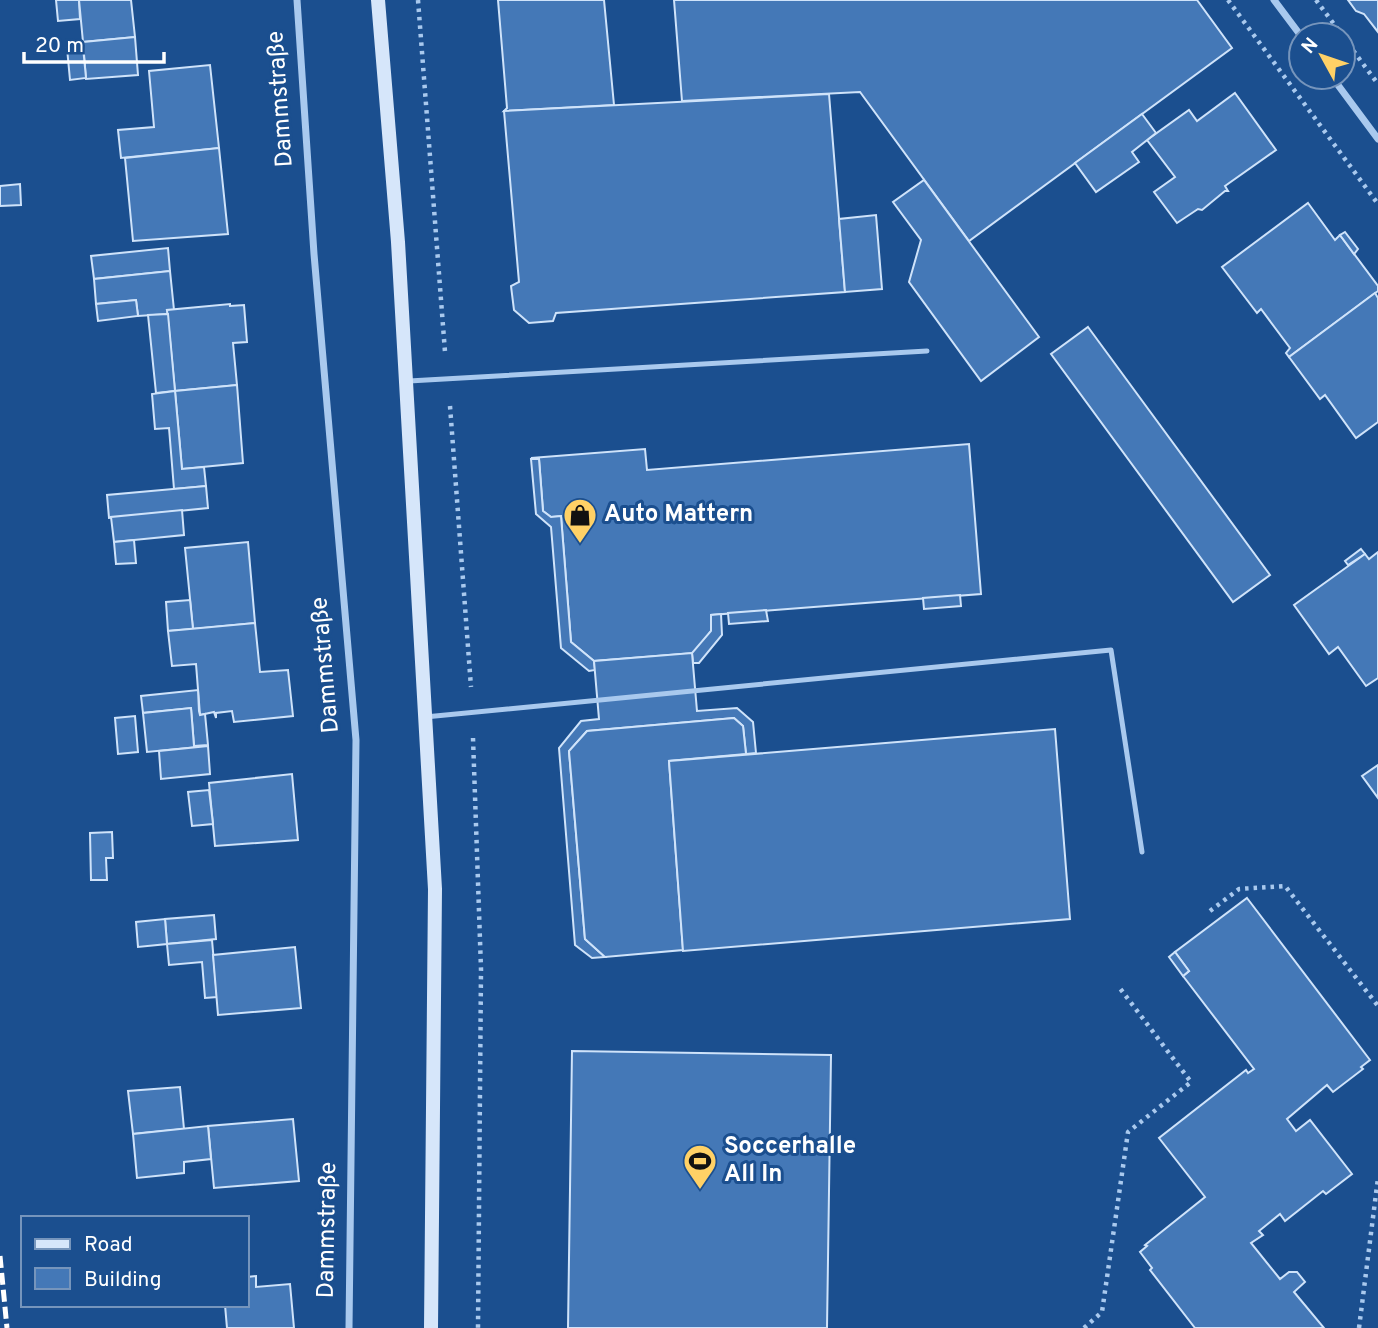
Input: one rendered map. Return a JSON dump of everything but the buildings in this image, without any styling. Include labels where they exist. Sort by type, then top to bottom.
[{"type":"street","name":"Dammstraße","points":[[298,0],[314,254],[356,740],[349,1328]]},
{"type":"street","points":[[378,0],[398,242],[435,889],[431,1328]]},
{"type":"street","points":[[1274,0],[1290,21]]},
{"type":"street","points":[[1342,91],[1378,139]]},
{"type":"lane","points":[[406,381],[926,351]]},
{"type":"lane","points":[[425,717],[1111,650],[1142,852]]},
{"type":"path","points":[[418,0],[472,712],[481,968],[478,1328]]},
{"type":"path","points":[[1228,0],[1378,204]]},
{"type":"path","points":[[1316,0],[1331,21]]},
{"type":"path","points":[[1357,56],[1378,84]]},
{"type":"path","points":[[1210,911],[1239,889],[1285,886],[1378,1006]]},
{"type":"path","points":[[1084,1328],[1102,1312],[1128,1132],[1191,1082],[1119,986]]},
{"type":"path","points":[[1359,1328],[1378,1178]]},
{"type":"railway","points":[[0,1256],[7,1328]]},
{"type":"place","name":"Auto Mattern","points":[[580,545]]},
{"type":"place","name":"Soccerhalle All In","points":[[700,1191]]}]
